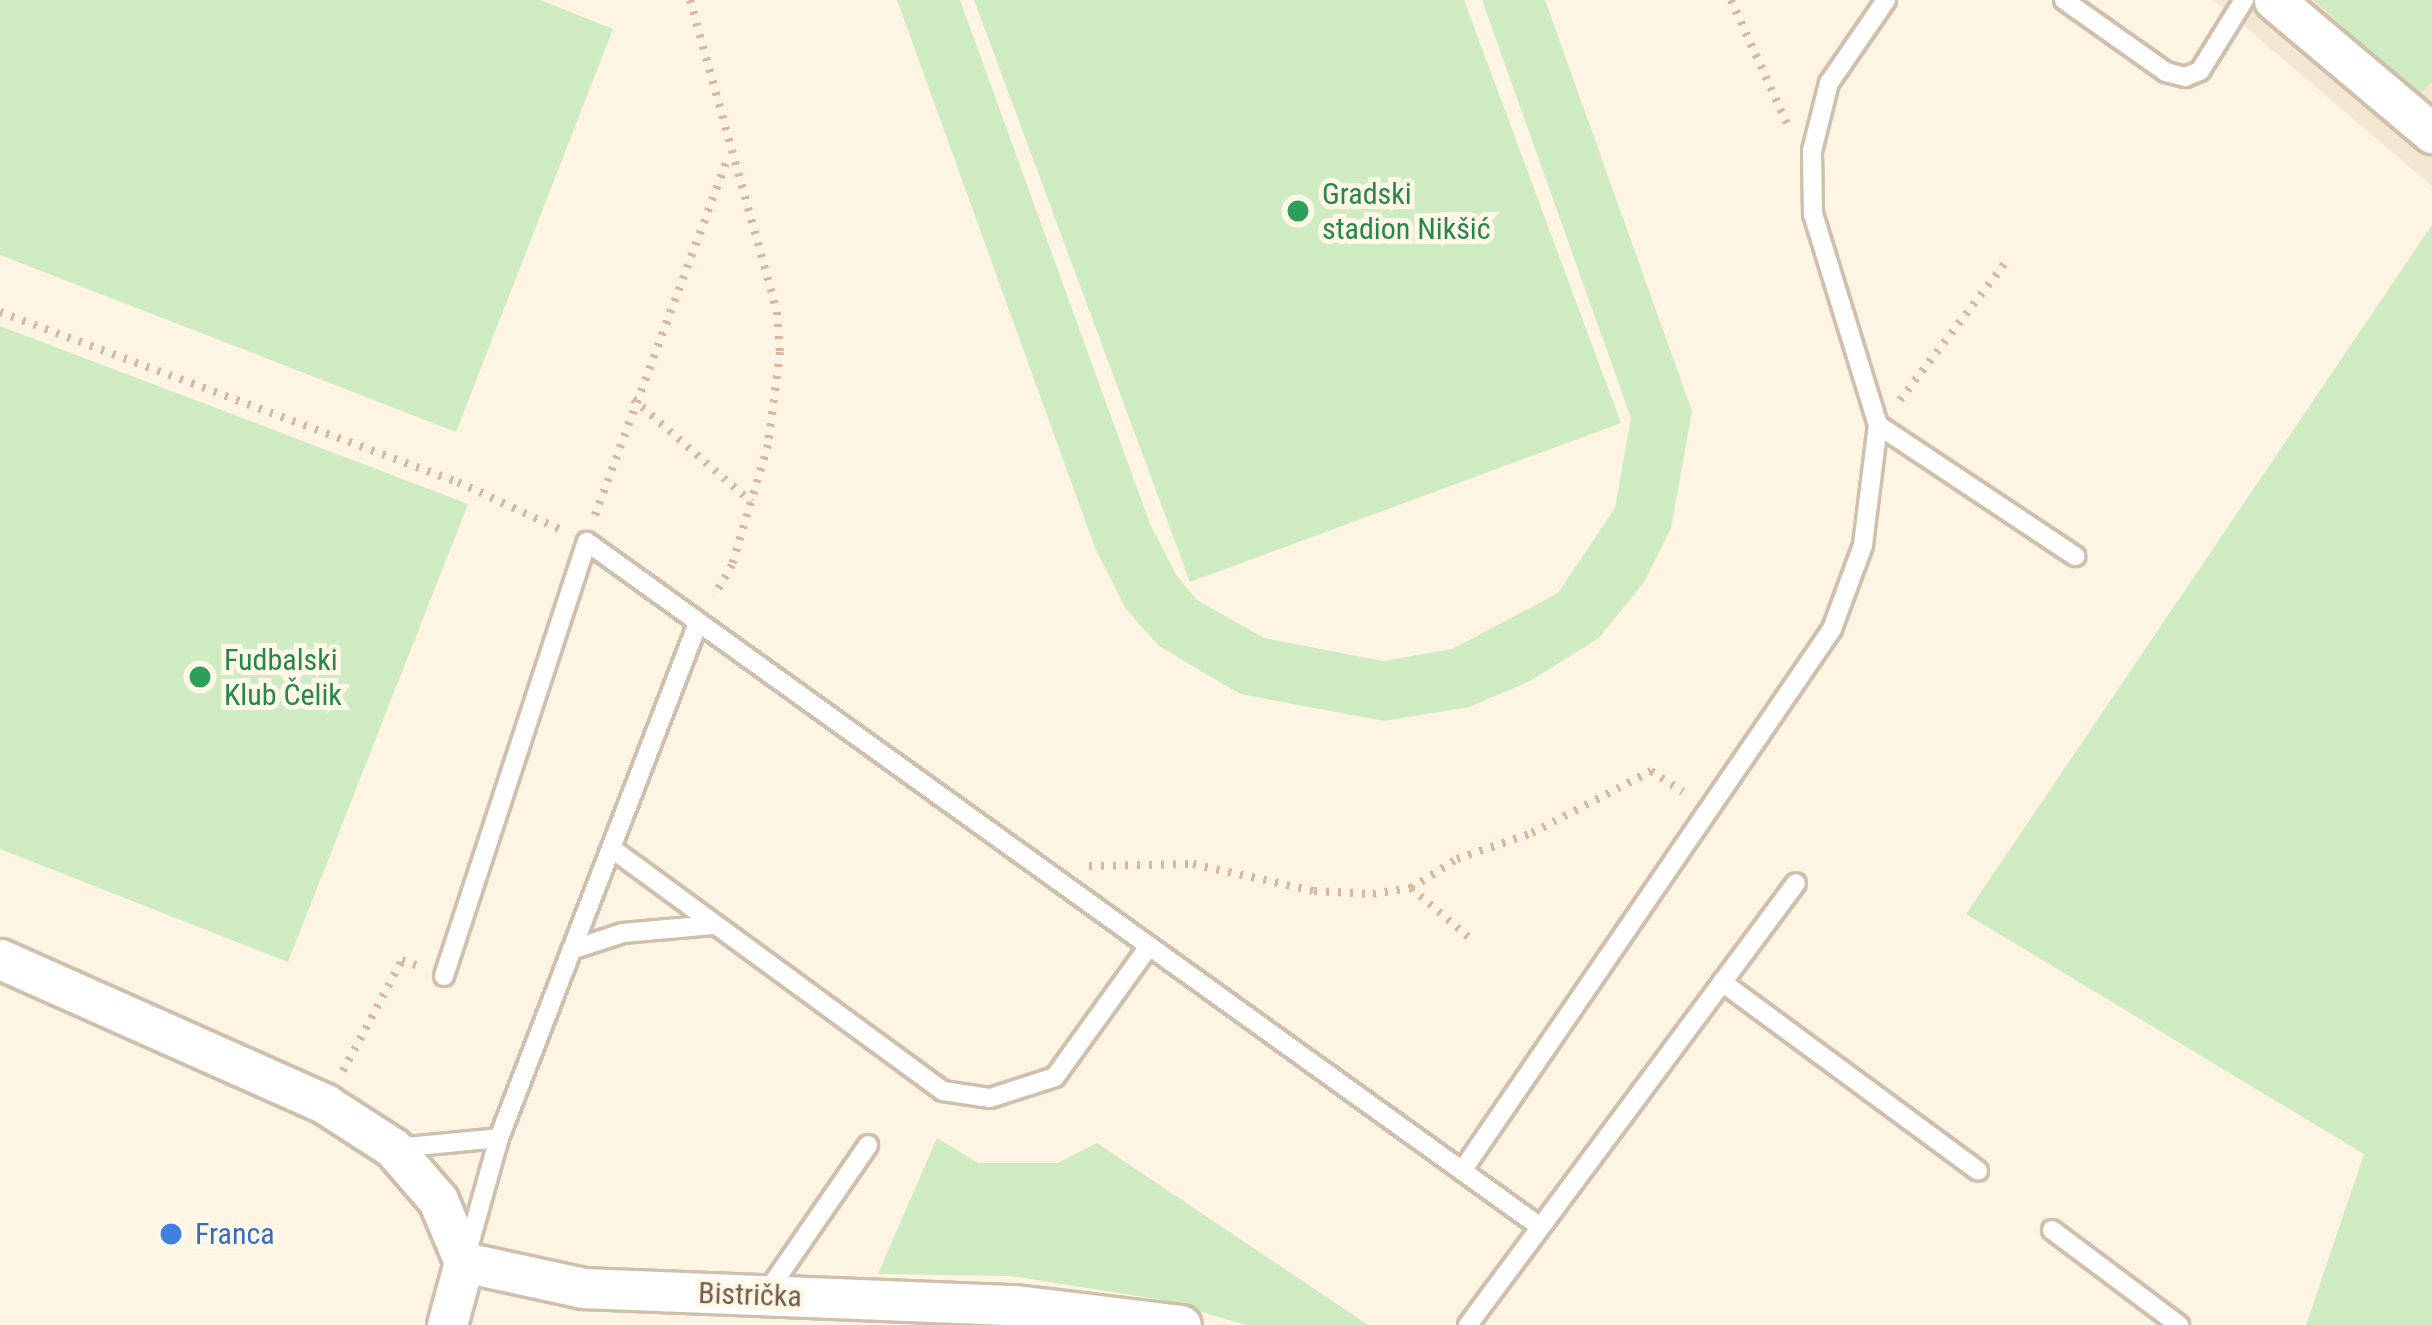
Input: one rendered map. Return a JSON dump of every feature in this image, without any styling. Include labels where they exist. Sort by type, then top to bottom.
[{"type":"street","points":[[2274,0],[2427,119]]},
{"type":"street","points":[[0,958],[326,1104],[393,1148],[438,1200],[464,1262],[447,1325]]},
{"type":"street","name":"Bistrička","points":[[464,1262],[583,1288],[743,1300],[1015,1305],[1181,1325]]},
{"type":"lane","points":[[1462,1171],[1832,629],[1863,545],[1878,425],[1813,214],[1812,151],[1829,83],[1886,0]]},
{"type":"lane","points":[[2064,0],[2166,72],[2185,77],[2200,71],[2244,0]]},
{"type":"lane","points":[[1878,425],[2074,556]]},
{"type":"lane","points":[[444,976],[587,542],[1538,1226]]},
{"type":"lane","points":[[464,1262],[499,1138],[698,623]]},
{"type":"lane","points":[[611,848],[886,1056],[943,1091],[990,1098],[1054,1077],[1149,946]]},
{"type":"lane","points":[[1468,1325],[1796,883]]},
{"type":"lane","points":[[572,950],[623,933],[712,925]]},
{"type":"lane","points":[[1722,982],[1978,1171]]},
{"type":"lane","points":[[393,1148],[499,1138]]},
{"type":"lane","points":[[743,1300],[868,1145]]},
{"type":"lane","points":[[2053,1230],[2180,1325]]},
{"type":"path","points":[[690,0],[728,157],[777,312],[780,352],[768,446],[732,565],[698,623]]},
{"type":"path","points":[[1731,0],[1774,104],[1812,151]]},
{"type":"path","points":[[0,312],[458,482],[587,542],[633,399],[728,157]]},
{"type":"path","points":[[1878,425],[2005,263]]},
{"type":"path","points":[[633,399],[751,502]]},
{"type":"path","points":[[1040,869],[1159,861],[1314,891],[1411,888],[1456,859],[1532,833],[1651,771],[1710,809]]},
{"type":"path","points":[[1411,888],[1473,941]]},
{"type":"path","points":[[326,1104],[402,960],[444,976]]},
{"type":"shaded area","points":[[2214,0],[2432,0],[2432,186]]},
{"type":"green space","points":[[0,0],[540,0],[613,29],[456,432],[0,255]]},
{"type":"green space","points":[[897,0],[960,0],[1150,524],[1177,576],[1197,600],[1264,638],[1383,661],[1452,649],[1558,593],[1615,508],[1631,418],[1482,0],[1545,0],[1692,411],[1671,528],[1644,582],[1599,638],[1530,681],[1469,707],[1384,721],[1240,694],[1159,646],[1126,609],[1095,548]]},
{"type":"green space","name":"Gradski stadion Nikšić","points":[[974,0],[1464,0],[1621,423],[1190,582]]},
{"type":"green space","points":[[2314,0],[2432,0],[2432,82],[2417,96]]},
{"type":"green space","points":[[2432,225],[2432,1325],[2306,1325],[2364,1154],[1966,914]]},
{"type":"green space","name":"Fudbalski Klub Čelik","points":[[0,326],[468,504],[288,962],[0,849]]},
{"type":"green space","points":[[937,1138],[978,1163],[1058,1163],[1097,1143],[1368,1325],[1246,1325],[1157,1299],[1011,1276],[878,1274]]},
{"type":"place","name":"Gradski stadion Nikšić","points":[[1298,211]]},
{"type":"place","name":"Fudbalski Klub Čelik","points":[[200,677]]},
{"type":"place","name":"Franca","points":[[171,1234]]}]
